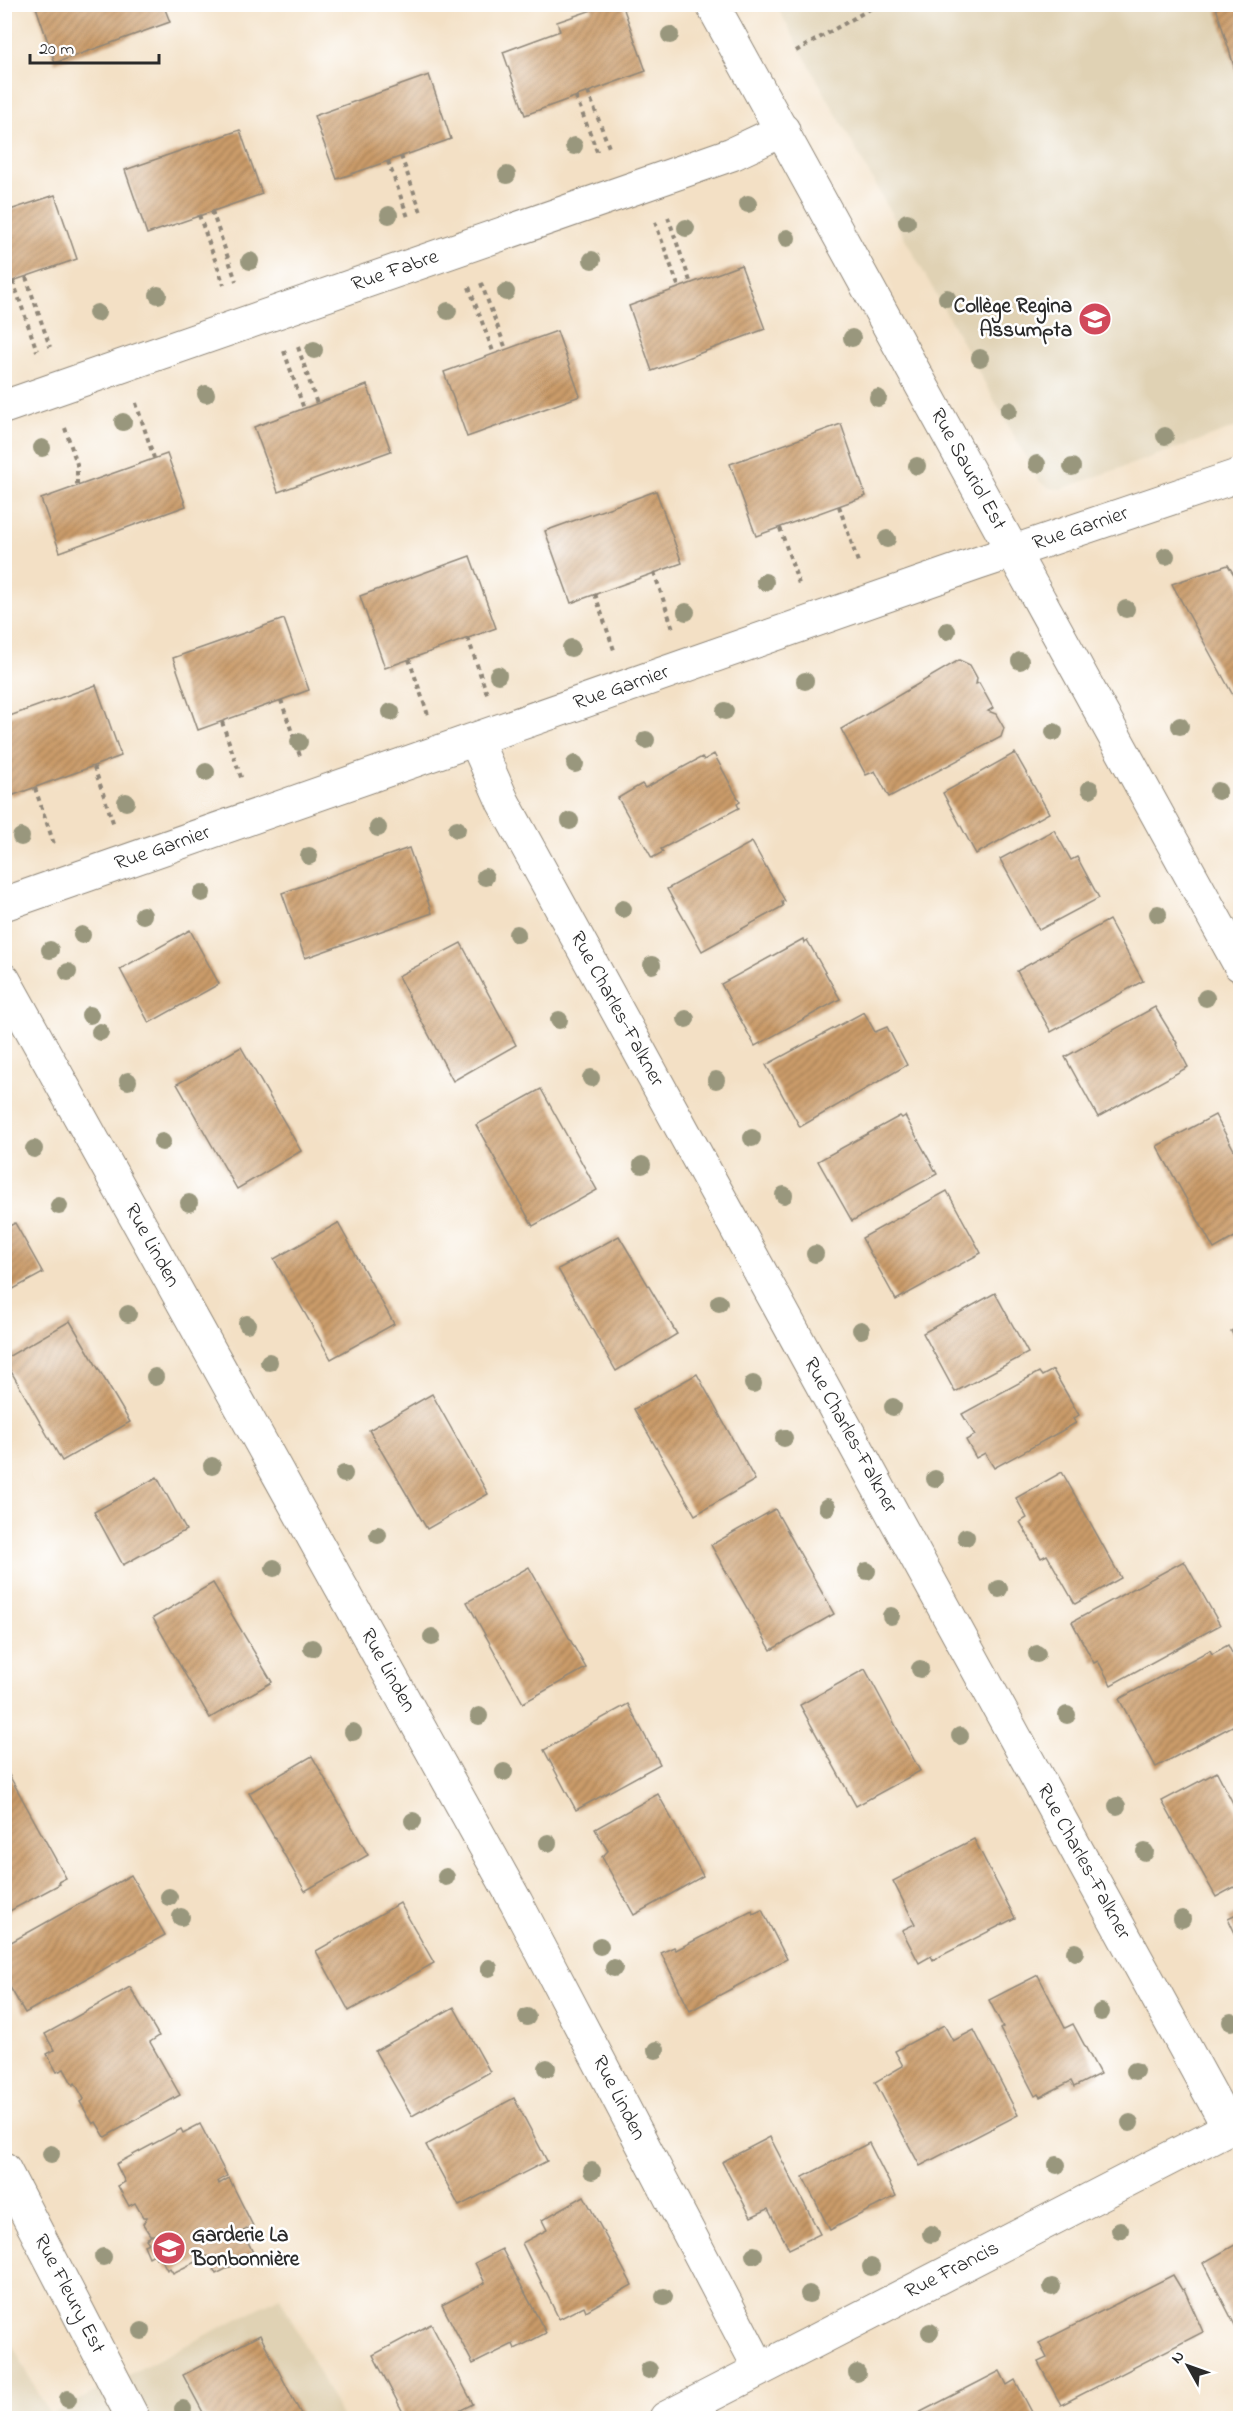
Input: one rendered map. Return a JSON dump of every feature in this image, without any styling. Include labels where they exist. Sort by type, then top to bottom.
[{"type":"street","name":"Rue Sauriol Est","points":[[712,4],[1240,965]]},
{"type":"street","name":"Rue Fabre","points":[[4,407],[732,154],[783,130]]},
{"type":"street","name":"Rue Garnier","points":[[4,904],[1240,475]]},
{"type":"street","name":"Rue Charles-Falkner","points":[[476,741],[503,802],[1042,1783],[1235,2125]]},
{"type":"street","name":"Rue Linden","points":[[4,980],[516,1902],[760,2369]]},
{"type":"street","name":"Rue Francis","points":[[666,2418],[1235,2125]]},
{"type":"street","name":"Rue Fleury Est","points":[[4,2169],[133,2418]]},
{"type":"path","points":[[796,51],[879,4]]},
{"type":"path","points":[[588,92],[610,150]]},
{"type":"path","points":[[576,97],[598,154]]},
{"type":"path","points":[[401,156],[423,215]]},
{"type":"path","points":[[388,161],[409,220]]},
{"type":"path","points":[[212,211],[236,281]]},
{"type":"path","points":[[199,215],[224,285]]},
{"type":"path","points":[[668,217],[691,284]]},
{"type":"path","points":[[655,222],[679,288]]},
{"type":"path","points":[[26,277],[50,347]]},
{"type":"path","points":[[13,281],[37,351]]},
{"type":"path","points":[[481,282],[506,350]]},
{"type":"path","points":[[469,286],[494,354]]},
{"type":"path","points":[[298,346],[317,404]]},
{"type":"path","points":[[284,351],[304,409]]},
{"type":"path","points":[[136,403],[154,458]]},
{"type":"path","points":[[65,428],[77,464],[77,486]]},
{"type":"path","points":[[839,506],[859,566]]},
{"type":"path","points":[[780,528],[800,586]]},
{"type":"path","points":[[654,573],[674,631]]},
{"type":"path","points":[[595,594],[615,651]]},
{"type":"path","points":[[468,638],[487,695]]},
{"type":"path","points":[[409,659],[429,716]]},
{"type":"path","points":[[281,700],[302,760]]},
{"type":"path","points":[[222,722],[242,780]]},
{"type":"path","points":[[94,766],[114,825]]},
{"type":"path","points":[[35,788],[55,846]]},
{"type":"shaded area","name":"Collège Regina Assumpta","points":[[776,5],[1240,5],[1240,426],[1061,489],[1049,488],[1039,481]]},
{"type":"shaded area","points":[[280,2297],[342,2418],[5,2418],[4,2329],[50,2415]]},
{"type":"building","points":[[35,4],[163,4],[170,22],[55,63]]},
{"type":"building","points":[[590,4],[622,4],[646,71],[525,115],[503,52],[560,31],[557,22],[592,10]]},
{"type":"building","points":[[1215,4],[1240,4],[1240,86]]},
{"type":"building","points":[[429,75],[451,139],[337,179],[314,116]]},
{"type":"building","points":[[240,130],[262,194],[147,234],[125,170]]},
{"type":"building","points":[[55,195],[77,259],[4,284],[4,212]]},
{"type":"building","points":[[741,265],[765,329],[652,371],[629,306]]},
{"type":"building","points":[[557,331],[580,396],[467,437],[444,372]]},
{"type":"building","points":[[367,385],[391,451],[278,492],[254,427]]},
{"type":"building","points":[[841,424],[866,496],[756,536],[730,464]]},
{"type":"building","points":[[167,454],[186,506],[60,552],[41,499]]},
{"type":"building","points":[[656,491],[682,563],[571,603],[545,531]]},
{"type":"building","points":[[470,556],[496,628],[385,668],[360,596]]},
{"type":"building","points":[[1228,565],[1240,584],[1240,708],[1172,584]]},
{"type":"building","points":[[284,619],[309,690],[198,730],[173,658]]},
{"type":"building","points":[[959,660],[970,665],[977,678],[976,684],[979,683],[993,708],[988,711],[996,714],[1004,728],[1001,737],[889,797],[875,771],[866,775],[841,729]]},
{"type":"building","points":[[96,685],[121,756],[11,796],[4,778],[4,718]]},
{"type":"building","points":[[1015,753],[1049,813],[976,854],[943,793]]},
{"type":"building","points":[[714,754],[740,802],[737,804],[739,808],[661,849],[663,852],[652,858],[618,798],[642,784],[645,788],[702,757],[704,760]]},
{"type":"building","points":[[1054,830],[1071,860],[1077,857],[1099,898],[1039,930],[1000,859]]},
{"type":"building","points":[[752,842],[785,901],[782,902],[783,906],[702,951],[667,889]]},
{"type":"building","points":[[409,848],[432,913],[305,958],[282,893]]},
{"type":"building","points":[[1109,920],[1143,981],[1051,1032],[1017,971]]},
{"type":"building","points":[[190,930],[219,984],[149,1023],[120,969]]},
{"type":"building","points":[[803,939],[804,943],[807,940],[840,999],[755,1046],[721,984]]},
{"type":"building","points":[[461,943],[516,1045],[453,1081],[398,976]]},
{"type":"building","points":[[1155,1007],[1177,1043],[1188,1067],[1098,1117],[1065,1057]]},
{"type":"building","points":[[864,1012],[875,1032],[887,1027],[907,1065],[800,1127],[766,1065]]},
{"type":"building","points":[[241,1047],[301,1151],[237,1189],[177,1084]]},
{"type":"building","points":[[541,1089],[597,1190],[533,1226],[476,1125]]},
{"type":"building","points":[[1215,1115],[1240,1161],[1240,1234],[1214,1249],[1157,1146]]},
{"type":"building","points":[[900,1116],[902,1118],[905,1116],[937,1174],[852,1221],[818,1161]]},
{"type":"building","points":[[947,1191],[981,1253],[896,1300],[862,1238]]},
{"type":"building","points":[[15,1223],[43,1273],[4,1294],[4,1229]]},
{"type":"building","points":[[338,1223],[394,1324],[331,1359],[274,1259]]},
{"type":"building","points":[[619,1236],[677,1334],[616,1371],[558,1269]]},
{"type":"building","points":[[995,1293],[1028,1353],[955,1392],[923,1333]]},
{"type":"building","points":[[70,1321],[130,1422],[62,1461],[4,1359]]},
{"type":"building","points":[[1240,1326],[1240,1348],[1231,1331]]},
{"type":"building","points":[[1053,1370],[1079,1415],[1073,1419],[1076,1423],[994,1468],[985,1453],[976,1458],[966,1440],[975,1435],[962,1414],[1039,1372],[1042,1376]]},
{"type":"building","points":[[697,1374],[755,1480],[695,1515],[634,1409]]},
{"type":"building","points":[[432,1394],[488,1494],[427,1529],[369,1430]]},
{"type":"building","points":[[1062,1472],[1121,1578],[1075,1604],[1047,1555],[1041,1558],[1020,1522],[1027,1518],[1016,1498]]},
{"type":"building","points":[[157,1477],[186,1530],[123,1565],[94,1512]]},
{"type":"building","points":[[775,1509],[834,1614],[771,1650],[711,1545]]},
{"type":"building","points":[[1184,1561],[1220,1625],[1111,1685],[1098,1661],[1094,1663],[1072,1622]]},
{"type":"building","points":[[529,1567],[586,1668],[523,1703],[467,1602]]},
{"type":"building","points":[[213,1583],[272,1682],[210,1718],[153,1618]]},
{"type":"building","points":[[1228,1645],[1240,1669],[1240,1722],[1156,1767],[1119,1699],[1210,1650],[1212,1654]]},
{"type":"building","points":[[865,1669],[920,1771],[856,1806],[800,1705]]},
{"type":"building","points":[[628,1704],[660,1764],[576,1810],[544,1750]]},
{"type":"building","points":[[312,1756],[368,1855],[305,1891],[249,1793]]},
{"type":"building","points":[[1217,1772],[1240,1817],[1240,1884],[1216,1897],[1162,1801]]},
{"type":"building","points":[[9,1775],[66,1878],[58,1882],[60,1884],[4,1914],[4,1777]]},
{"type":"building","points":[[658,1794],[703,1876],[634,1915],[602,1857],[608,1851],[595,1829]]},
{"type":"building","points":[[974,1839],[1015,1918],[933,1960],[931,1956],[919,1963],[902,1930],[915,1924],[893,1881]]},
{"type":"building","points":[[131,1875],[165,1935],[25,2013],[4,1977],[4,1946]]},
{"type":"building","points":[[400,1903],[434,1963],[349,2011],[316,1951]]},
{"type":"building","points":[[762,1910],[787,1959],[690,2011],[661,1953],[674,1947],[676,1950],[752,1911],[753,1914]]},
{"type":"building","points":[[1240,1912],[1240,1944],[1228,1918]]},
{"type":"building","points":[[1038,1975],[1065,2028],[1073,2024],[1100,2074],[1074,2087],[1071,2081],[1040,2097],[1038,2094],[1035,2096],[1000,2029],[1003,2027],[989,2000]]},
{"type":"building","points":[[130,1987],[159,2036],[150,2042],[180,2095],[105,2137],[96,2122],[93,2124],[80,2102],[84,2099],[75,2083],[73,2085],[64,2069],[57,2072],[47,2054],[54,2050],[45,2034]]},
{"type":"building","points":[[454,2007],[490,2072],[412,2116],[375,2051]]},
{"type":"building","points":[[944,2025],[953,2041],[974,2030],[1018,2115],[920,2166],[875,2082],[903,2066],[895,2051]]},
{"type":"building","points":[[514,2098],[547,2161],[459,2206],[426,2145]]},
{"type":"building","points":[[200,2124],[227,2176],[218,2181],[219,2184],[229,2178],[253,2226],[243,2231],[254,2255],[216,2274],[207,2256],[173,2273],[170,2268],[167,2270],[161,2258],[163,2255],[156,2258],[154,2254],[149,2257],[144,2245],[149,2243],[146,2239],[153,2235],[150,2235],[143,2224],[147,2217],[143,2217],[135,2203],[129,2206],[118,2186],[125,2182],[116,2164],[181,2129],[183,2133]]},
{"type":"building","points":[[770,2137],[820,2234],[789,2249],[768,2209],[751,2217],[722,2162]]},
{"type":"building","points":[[869,2143],[896,2196],[830,2230],[803,2177]]},
{"type":"building","points":[[584,2196],[632,2285],[586,2311],[584,2306],[559,2319],[522,2243],[547,2230],[542,2220]]},
{"type":"building","points":[[1240,2242],[1240,2335],[1203,2263]]},
{"type":"building","points":[[502,2249],[546,2333],[515,2349],[513,2344],[473,2364],[442,2305],[485,2283],[475,2263]]},
{"type":"building","points":[[1173,2275],[1182,2290],[1184,2289],[1203,2332],[1061,2405],[1038,2362],[1047,2358],[1039,2343]]},
{"type":"building","points":[[431,2324],[473,2404],[445,2418],[406,2418],[373,2355]]},
{"type":"building","points":[[260,2335],[303,2418],[206,2418],[183,2375]]},
{"type":"building","points":[[1000,2371],[1007,2385],[1015,2380],[1035,2418],[909,2418]]},
{"type":"place","name":"Collège Regina Assumpta","points":[[1095,319]]},
{"type":"place","name":"Garderie La Bonbonnière","points":[[169,2248]]}]
